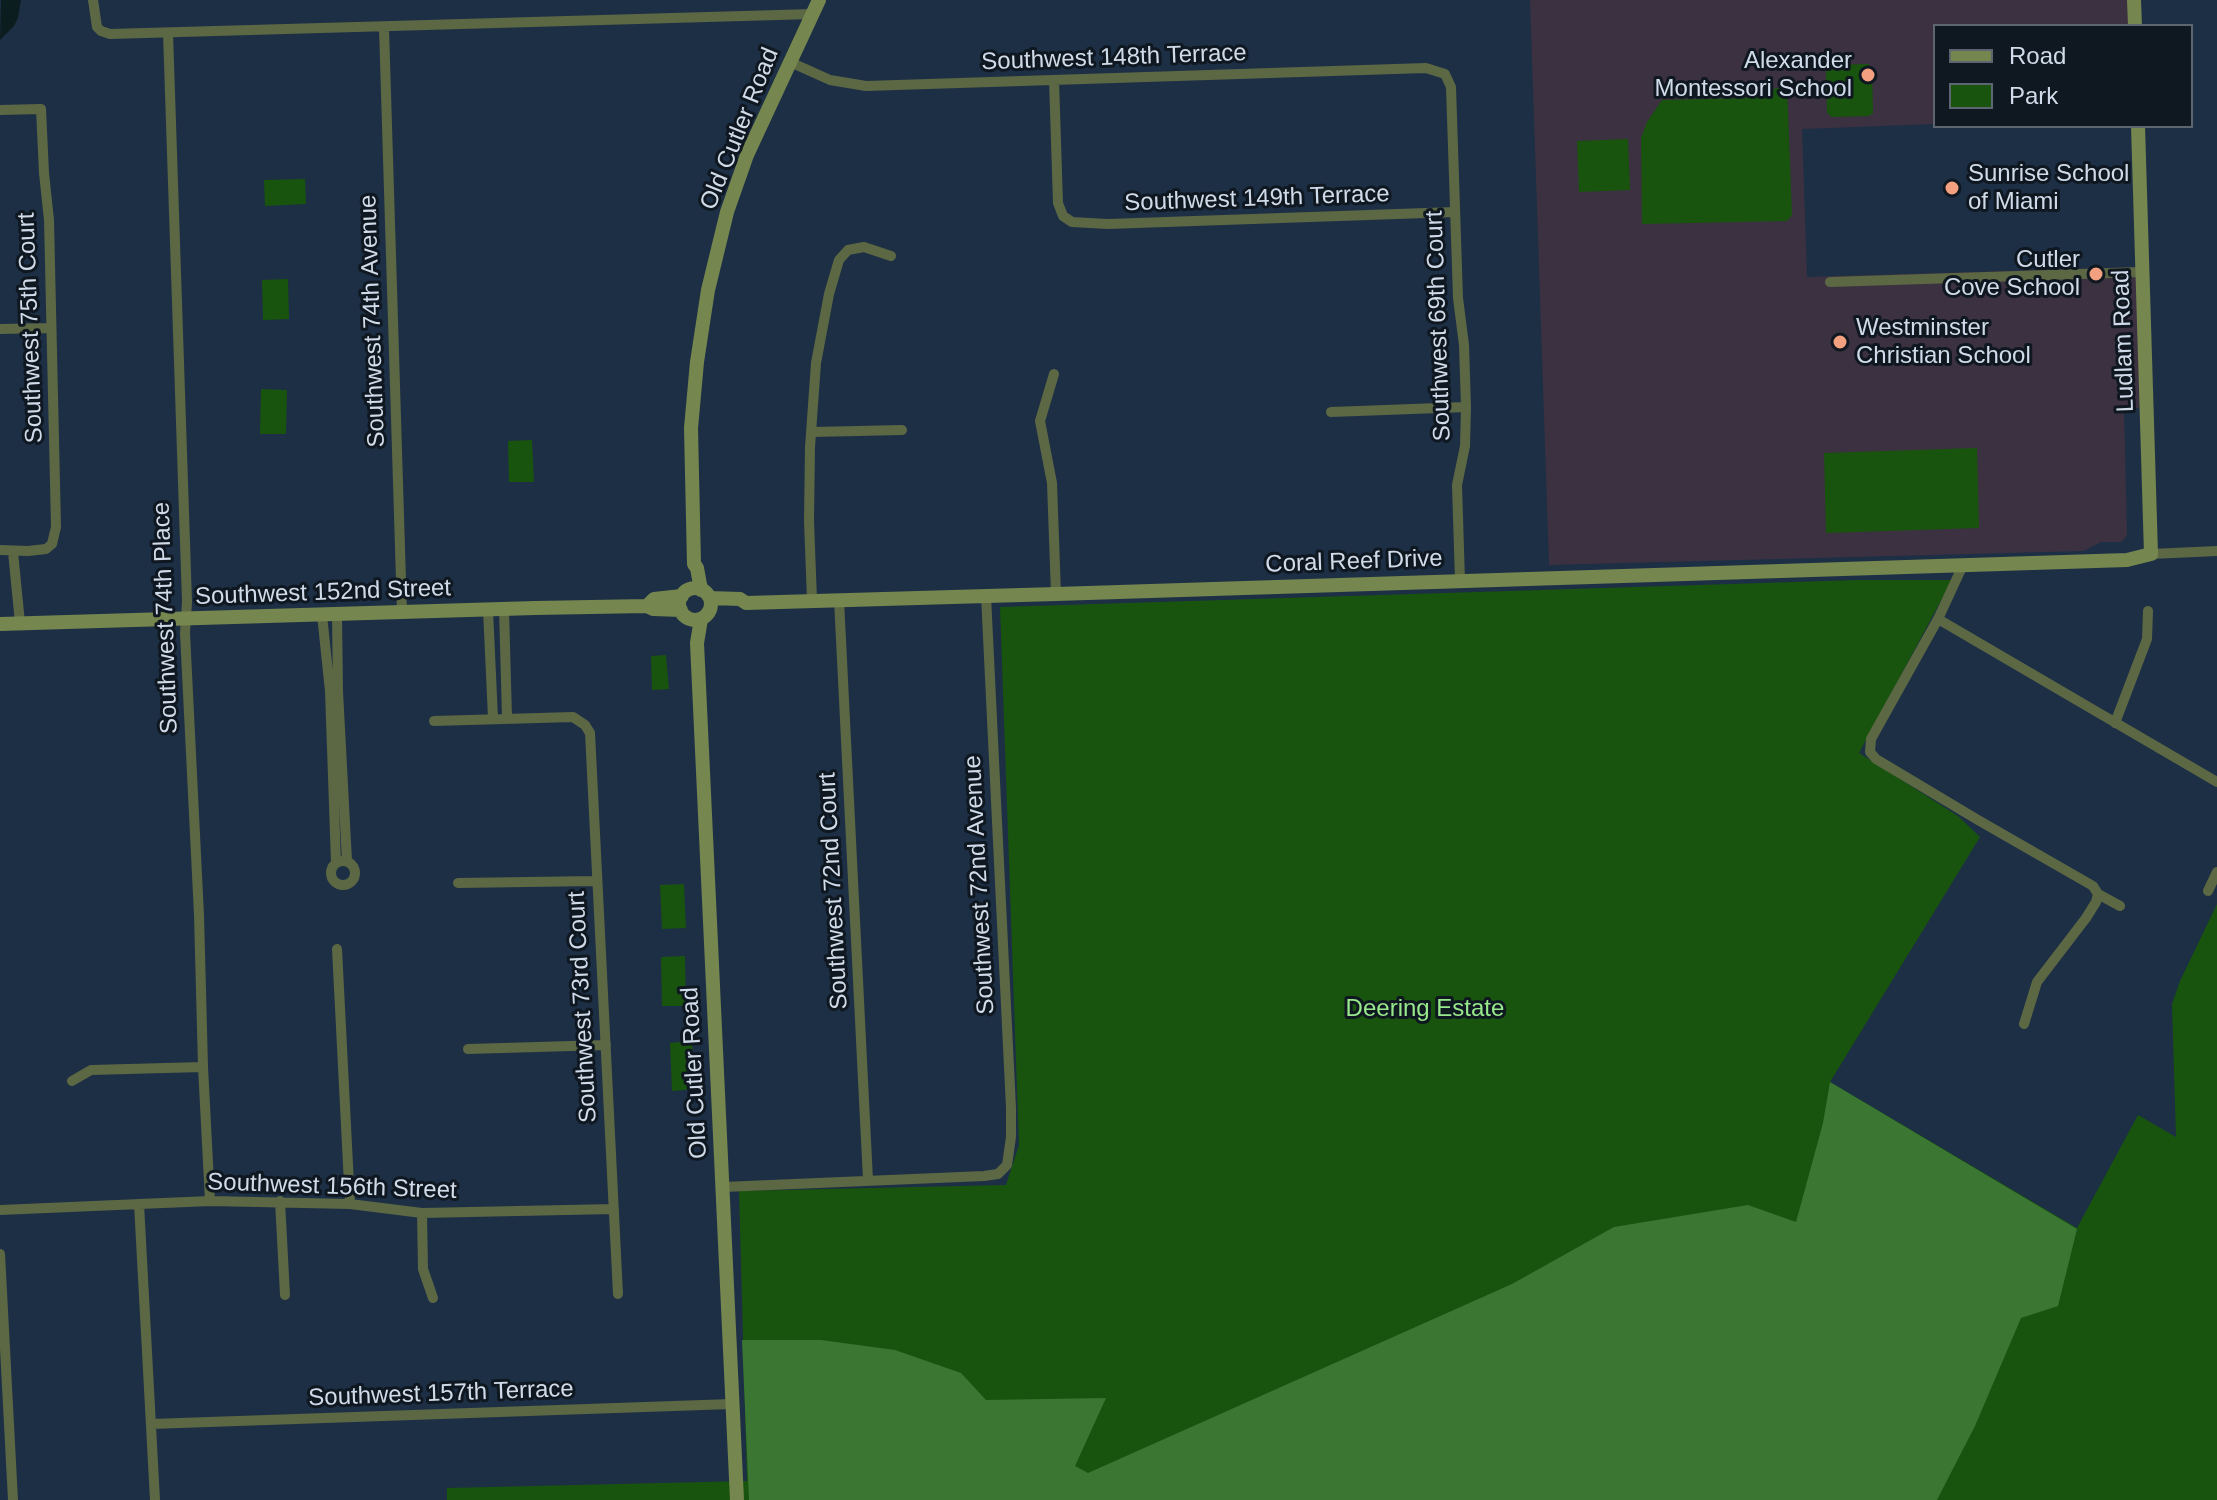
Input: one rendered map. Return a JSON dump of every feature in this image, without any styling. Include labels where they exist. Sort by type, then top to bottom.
[{"type":"main road","points":[[2134,0],[2135,24]]},
{"type":"main road","name":"Old Cutler Road","points":[[737,1500],[697,643],[690,568],[694,564],[691,428],[705,304],[736,186],[767,108],[816,7]]},
{"type":"main road","name":"Ludlam Road","points":[[2138,128],[2151,554]]},
{"type":"main road","points":[[1963,565],[2127,560],[2151,554]]},
{"type":"main road","name":"Coral Reef Drive","points":[[695,604],[740,599],[746,603],[1963,565]]},
{"type":"main road","name":"Southwest 152nd Street","points":[[11,623],[496,609],[647,606],[653,609],[695,604]]},
{"type":"street","points":[[93,0],[95,23],[101,31],[110,34],[384,28],[816,7]]},
{"type":"street","name":"Southwest 74th Avenue","points":[[384,28],[402,613]]},
{"type":"street","name":"Southwest 74th Place","points":[[168,33],[185,618],[210,1201]]},
{"type":"street","name":"Southwest 148th Terrace","points":[[790,62],[830,80],[861,86],[1426,68],[1443,72]]},
{"type":"street","name":"Southwest 69th Court","points":[[1443,72],[1451,87],[1458,298],[1464,345],[1465,449],[1457,482],[1460,581]]},
{"type":"street","name":"Southwest 149th Terrace","points":[[1054,80],[1057,196],[1060,210],[1072,222],[1108,224],[1455,212]]},
{"type":"street","name":"Southwest 75th Court","points":[[0,110],[41,109],[49,220],[56,527],[52,544],[40,550],[13,552]]},
{"type":"street","points":[[812,600],[809,521],[817,358],[839,260],[848,250],[862,247],[891,256]]},
{"type":"street","points":[[1830,282],[2143,272]]},
{"type":"street","points":[[0,329],[51,328]]},
{"type":"street","points":[[1054,374],[1040,421],[1052,483],[1056,594]]},
{"type":"street","points":[[1331,412],[1466,407]]},
{"type":"street","points":[[812,432],[902,430]]},
{"type":"street","points":[[0,550],[13,552],[14,577],[17,581],[11,623]]},
{"type":"street","points":[[2151,554],[2217,551]]},
{"type":"street","points":[[1963,565],[1938,619],[1871,739],[1869,749],[1876,759],[2093,886],[2098,894],[2120,906]]},
{"type":"street","name":"Southwest 72nd Avenue","points":[[868,1180],[984,1176],[1002,1171],[1009,1156],[1011,1128],[986,596]]},
{"type":"street","name":"Southwest 72nd Court","points":[[839,600],[868,1180]]},
{"type":"street","points":[[434,721],[507,718],[496,609]]},
{"type":"street","points":[[493,718],[496,609]]},
{"type":"street","points":[[2115,723],[2147,639],[2148,611]]},
{"type":"street","points":[[330,615],[342,862]]},
{"type":"street","points":[[1938,619],[2217,782]]},
{"type":"street","name":"Southwest 73rd Court","points":[[507,718],[573,717],[588,728],[591,740],[618,1294]]},
{"type":"street","points":[[2208,891],[2217,872]]},
{"type":"street","points":[[458,883],[596,881]]},
{"type":"street","points":[[2024,1024],[2037,982],[2086,918],[2098,894]]},
{"type":"street","points":[[337,949],[350,1204]]},
{"type":"street","points":[[468,1049],[606,1045]]},
{"type":"street","points":[[72,1081],[91,1070],[203,1067]]},
{"type":"street","points":[[723,1187],[868,1180]]},
{"type":"street","name":"Southwest 156th Street","points":[[0,1210],[210,1201],[350,1204],[422,1213],[614,1209]]},
{"type":"street","points":[[280,1201],[285,1295]]},
{"type":"street","points":[[139,1204],[155,1500]]},
{"type":"street","points":[[422,1213],[423,1269],[433,1298]]},
{"type":"street","points":[[0,1254],[13,1500]]},
{"type":"street","name":"Southwest 157th Terrace","points":[[151,1424],[732,1404]]},
{"type":"shaded area","points":[[1,0],[21,0],[14,26],[0,40]]},
{"type":"shaded area","name":"Westminster Christian School","points":[[1530,0],[2128,0],[2129,24],[1933,24],[1933,124],[1802,129],[1807,277],[2138,267],[2139,408],[2124,409],[2127,535],[2122,542],[2101,542],[2084,551],[1549,565]]},
{"type":"green space","points":[[1868,64],[1872,68],[1873,113],[1869,116],[1832,117],[1827,113],[1826,70],[1830,65]]},
{"type":"green space","points":[[1787,85],[1792,215],[1787,221],[1642,224],[1641,138],[1647,122],[1662,100],[1745,98]]},
{"type":"green space","points":[[1628,139],[1630,190],[1579,192],[1577,141]]},
{"type":"green space","points":[[305,179],[306,204],[265,206],[264,180]]},
{"type":"green space","points":[[288,279],[289,319],[263,320],[262,280]]},
{"type":"green space","points":[[261,389],[287,390],[286,434],[260,434]]},
{"type":"green space","points":[[532,440],[534,482],[509,482],[508,441]]},
{"type":"green space","points":[[1977,448],[1979,528],[1826,533],[1824,453]]},
{"type":"green space","name":"Deering Estate","points":[[1858,580],[1952,580],[1859,753],[1958,816],[1980,837],[1830,1082],[2077,1228],[2138,1115],[2176,1137],[2172,1004],[2217,904],[2217,1500],[447,1500],[447,1488],[747,1481],[739,1191],[1006,1185],[1019,1145],[1000,607]]},
{"type":"green space","points":[[666,655],[669,689],[652,690],[651,656]]},
{"type":"green space","points":[[684,884],[686,928],[662,929],[660,885]]},
{"type":"green space","points":[[685,956],[686,1006],[662,1006],[661,957]]},
{"type":"green space","points":[[692,1041],[695,1089],[672,1091],[670,1043]]},
{"type":"green space","points":[[1830,1082],[2077,1229],[2058,1306],[2021,1318],[1975,1426],[1937,1500],[749,1500],[742,1340],[821,1340],[895,1350],[961,1373],[986,1400],[1106,1398],[1075,1466],[1088,1473],[1512,1284],[1614,1227],[1748,1205],[1796,1222],[1823,1123]]},
{"type":"place","name":"Alexander Montessori School","points":[[1868,75]]},
{"type":"place","name":"Sunrise School of Miami","points":[[1952,188]]},
{"type":"place","name":"Cutler Cove School","points":[[2096,274]]},
{"type":"place","name":"Westminster Christian School","points":[[1840,342]]}]
